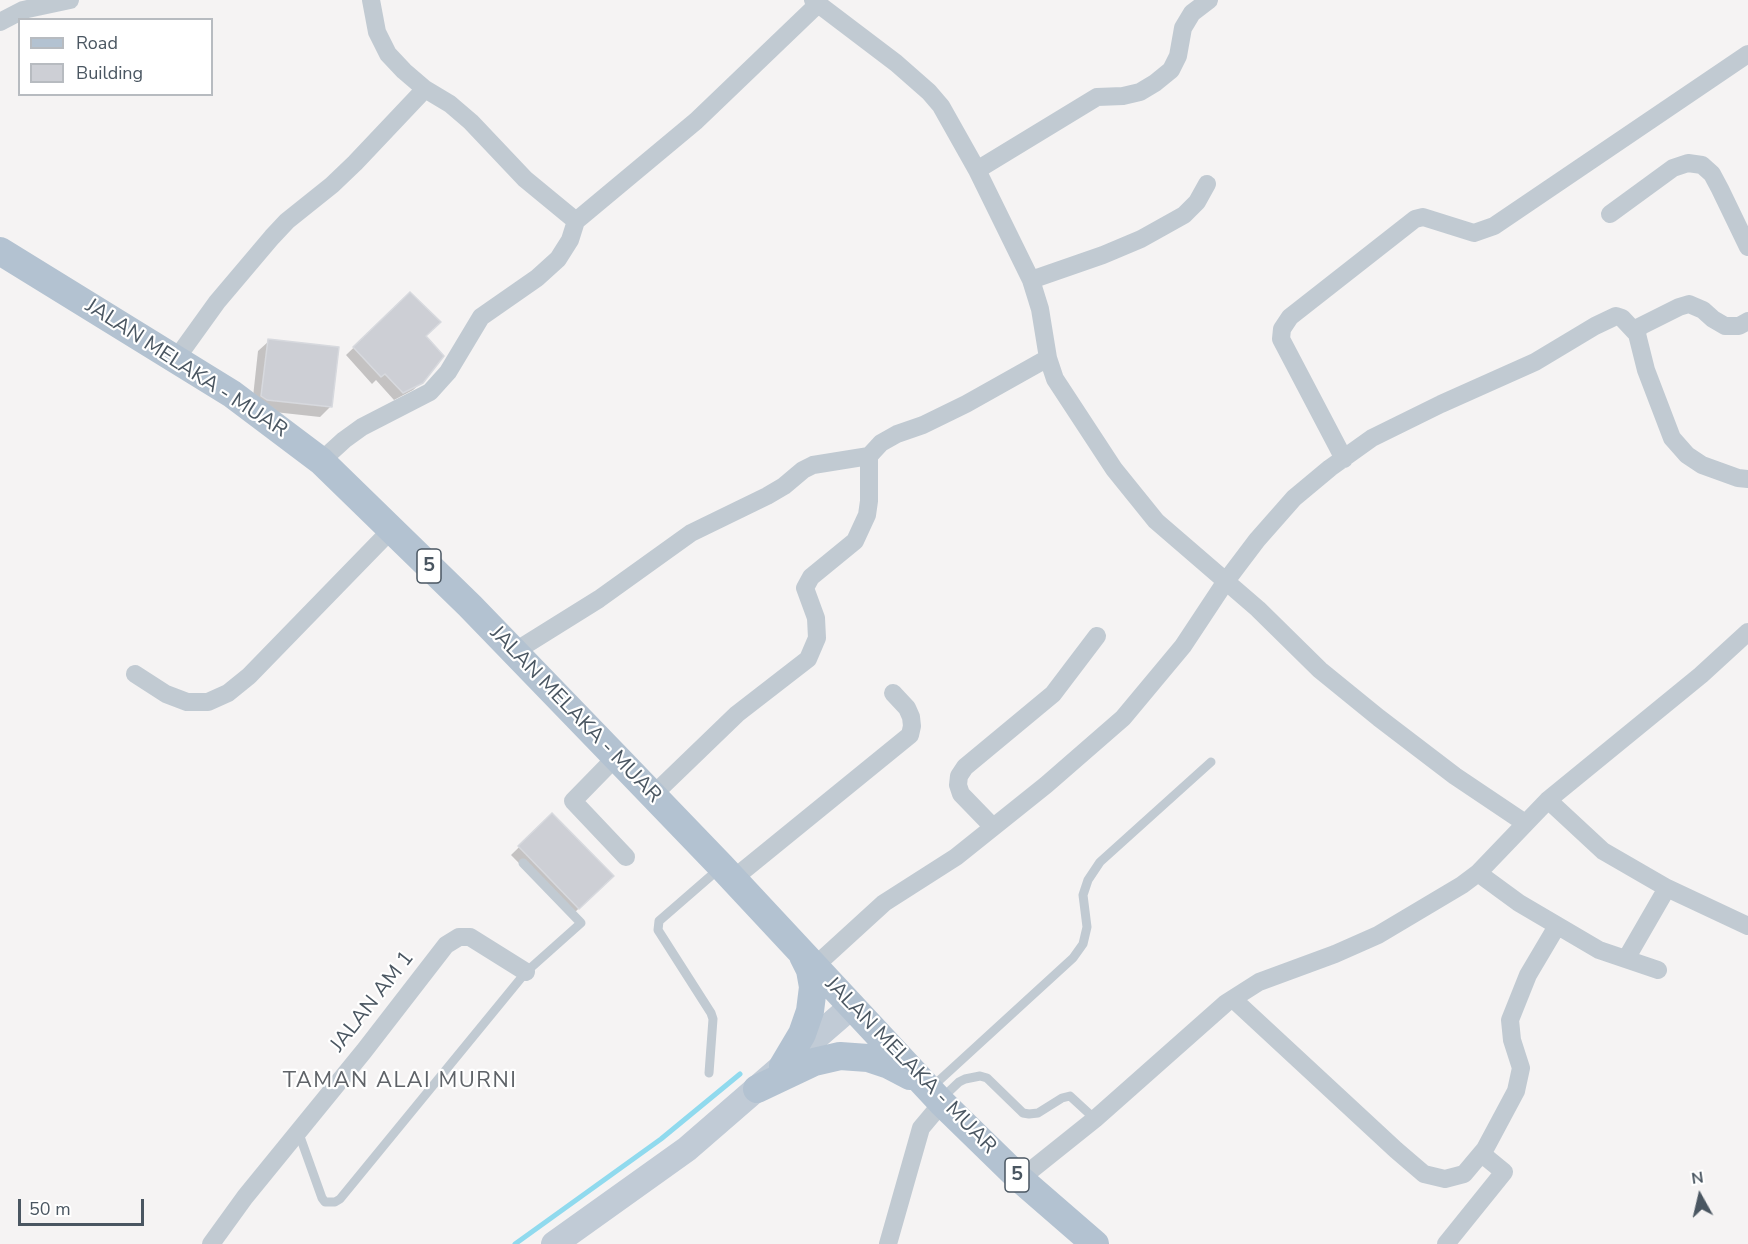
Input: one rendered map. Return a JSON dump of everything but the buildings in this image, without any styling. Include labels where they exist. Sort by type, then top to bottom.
[{"type":"main road","name":"JALAN MELAKA - MUAR","points":[[0,251],[250,406],[321,461],[514,652],[852,1006],[940,1089],[1020,1179],[1095,1244]]},
{"type":"main road","points":[[783,1066],[802,1034],[810,1011],[813,987],[807,959]]},
{"type":"main road","points":[[554,1244],[687,1149],[852,1006]]},
{"type":"main road","points":[[757,1089],[814,1062],[840,1056],[868,1058],[889,1065],[940,1089]]},
{"type":"street","points":[[0,22],[23,10],[70,0]]},
{"type":"street","points":[[370,0],[377,32],[388,54],[425,89],[450,104],[471,122],[525,179],[576,221]]},
{"type":"street","points":[[977,170],[1097,98],[1140,92],[1155,83],[1171,70],[1178,56],[1183,28],[1192,13],[1209,0]]},
{"type":"street","points":[[321,461],[362,427],[430,392],[448,372],[481,317],[537,278],[558,259],[570,240],[576,221],[696,121],[815,2],[896,63],[929,92],[941,106],[977,170],[1031,280],[1040,309],[1048,358],[1055,379],[1114,469],[1156,521],[1258,609],[1320,670],[1455,776],[1525,823]]},
{"type":"street","points":[[1344,459],[1281,339],[1282,329],[1290,316],[1415,219],[1423,217],[1462,231],[1474,232],[1494,226],[1748,54]]},
{"type":"street","points":[[176,359],[217,302],[272,237],[287,221],[332,185],[355,163],[425,89]]},
{"type":"street","points":[[1610,214],[1673,168],[1689,163],[1702,165],[1712,174],[1748,247]]},
{"type":"street","points":[[1031,280],[1122,247],[1184,215],[1197,202],[1207,184]]},
{"type":"street","points":[[1637,334],[1639,327],[1689,304],[1703,310],[1713,320],[1725,326],[1739,326],[1748,321]]},
{"type":"street","points":[[807,959],[884,903],[956,857],[1046,785],[1123,718],[1183,646],[1226,581],[1257,540],[1294,498],[1372,438],[1535,362],[1616,316],[1622,318],[1637,334],[1646,370],[1672,438],[1687,455],[1702,465],[1738,478],[1748,479]]},
{"type":"street","points":[[514,652],[599,598],[691,533],[767,496],[784,486],[803,470],[813,465],[869,456],[881,444],[897,434],[966,404],[1048,358]]},
{"type":"street","points":[[653,795],[737,714],[808,659],[816,638],[816,618],[805,588],[811,578],[855,541],[867,515],[869,456]]},
{"type":"street","points":[[135,674],[166,694],[187,702],[208,702],[228,693],[257,668],[392,529]]},
{"type":"street","points":[[1020,1179],[1095,1119],[1233,999],[1260,982],[1378,935],[1478,873],[1548,800],[1701,675],[1748,632]]},
{"type":"street","points":[[993,827],[961,794],[958,785],[959,776],[965,767],[1053,694],[1097,636]]},
{"type":"street","points":[[727,873],[910,735],[911,717],[907,708],[893,693]]},
{"type":"street","points":[[616,757],[573,801],[626,857]]},
{"type":"street","points":[[1548,800],[1603,851],[1667,888],[1748,926]]},
{"type":"street","points":[[1478,873],[1519,903],[1599,950],[1658,970]]},
{"type":"street","points":[[1626,959],[1667,888]]},
{"type":"street","points":[[1233,999],[1424,1174],[1444,1179],[1464,1174],[1482,1154],[1516,1091],[1521,1068],[1512,1040],[1510,1020],[1528,975],[1557,926]]},
{"type":"street","name":"JALAN AM 1","points":[[211,1244],[245,1197],[364,1052],[446,945],[459,937],[470,937],[526,972]]},
{"type":"street","points":[[888,1244],[921,1128],[940,1089]]},
{"type":"street","points":[[1446,1244],[1504,1172],[1482,1154]]},
{"type":"lane","points":[[940,1089],[1073,958],[1083,944],[1087,927],[1083,895],[1088,880],[1100,862],[1211,762]]},
{"type":"lane","points":[[298,1131],[322,1198],[325,1202],[335,1202],[526,972],[580,923],[523,864]]},
{"type":"lane","points":[[709,1073],[713,1019],[711,1013],[658,930],[659,921],[727,873]]},
{"type":"lane","points":[[940,1089],[971,1077],[980,1076],[987,1078],[1017,1109],[1029,1114],[1038,1113],[1062,1098],[1070,1096],[1095,1119]]},
{"type":"waterway","points":[[515,1244],[661,1139],[740,1074]]},
{"type":"district","name":"TAMAN ALAI MURNI","points":[[400,1082]]}]
